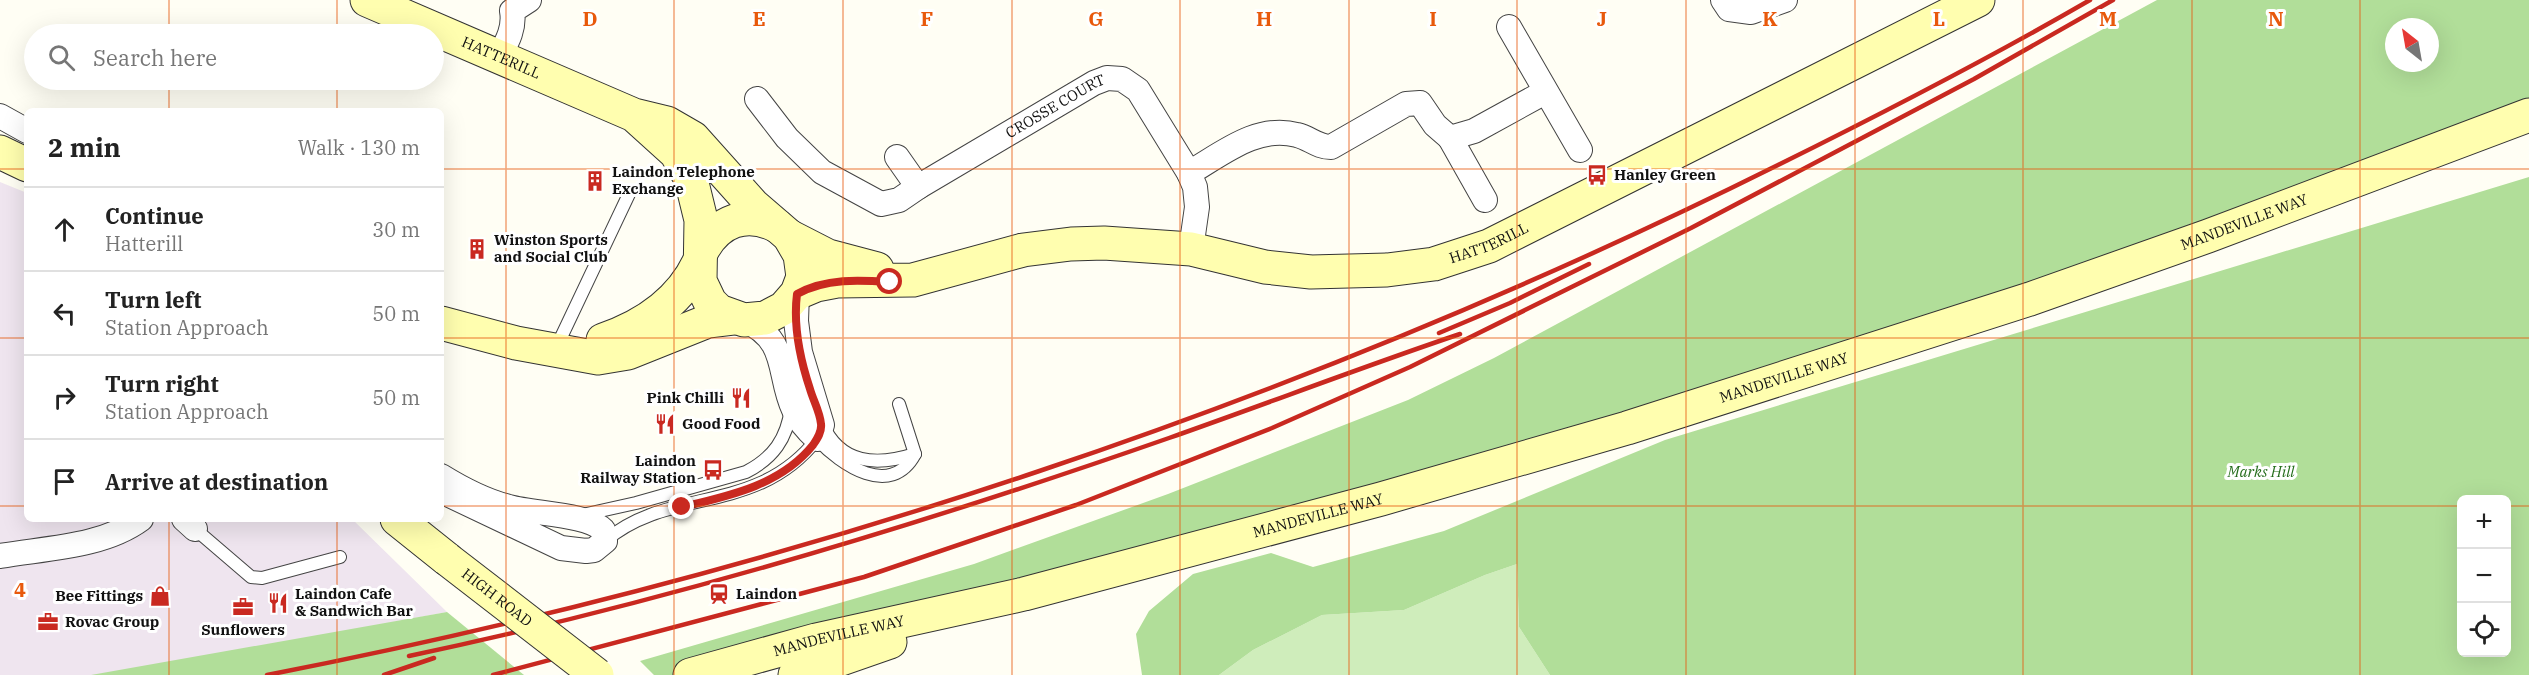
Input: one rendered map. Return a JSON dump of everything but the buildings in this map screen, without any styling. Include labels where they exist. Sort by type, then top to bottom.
[{"type":"street","name":"HATTERILL","points":[[367,0],[423,24]]},
{"type":"street","points":[[499,57],[510,37],[512,11],[529,0]]},
{"type":"street","points":[[1723,0],[1729,9],[1751,12],[1785,0]]},
{"type":"street","name":"HATTERILL","points":[[634,115],[664,140],[684,166],[699,207],[703,241],[700,256],[704,292],[719,311],[738,319],[775,314],[797,294],[816,285],[837,281],[902,282],[1023,250],[1071,244],[1104,243],[1191,249],[1265,267],[1311,272],[1387,270],[1434,264],[1489,246],[1978,0]]},
{"type":"street","points":[[1509,27],[1580,150]]},
{"type":"street","name":"HATTERILL","points":[[444,33],[634,115],[667,123],[693,138],[753,205],[784,231],[802,262],[803,277],[797,294]]},
{"type":"street","name":"CROSSE COURT","points":[[757,99],[787,138],[822,172],[881,204],[899,200],[1081,90],[1107,78],[1122,79],[1138,90],[1189,173],[1195,187],[1197,207],[1191,249]]},
{"type":"street","points":[[1449,138],[1474,131],[1545,92]]},
{"type":"street","points":[[1189,173],[1252,136],[1276,131],[1299,135],[1320,147],[1332,147],[1406,104],[1420,103],[1435,125],[1449,138],[1485,200]]},
{"type":"street","name":"MANDEVILLE WAY","points":[[690,675],[816,640],[1024,594],[1446,480],[1820,368],[2208,236],[2529,115]]},
{"type":"street","points":[[0,116],[24,129]]},
{"type":"street","points":[[0,152],[24,164]]},
{"type":"street","points":[[897,157],[918,187]]},
{"type":"street","name":"HATTERILL","points":[[700,256],[715,231],[737,219],[759,218],[819,252],[848,263],[900,272],[950,269]]},
{"type":"street","points":[[554,350],[602,340],[643,323],[687,283],[700,256]]},
{"type":"street","points":[[797,294],[796,321],[800,352],[818,429]]},
{"type":"street","points":[[444,324],[502,340],[584,357],[607,358],[628,353],[708,321],[738,319],[764,332],[773,343],[780,356],[791,404],[802,423],[818,429]]},
{"type":"street","points":[[444,478],[473,494],[509,507],[595,523],[603,530],[605,541],[594,550],[561,548],[444,492]]},
{"type":"street","points":[[0,556],[104,538],[125,530],[137,522]]},
{"type":"street","name":"HIGH ROAD","points":[[406,527],[597,675]]},
{"type":"street","name":"MANDEVILLE WAY","points":[[795,675],[1024,594]]},
{"type":"lane","points":[[554,350],[629,194]]},
{"type":"lane","points":[[569,517],[636,503],[746,472],[776,451],[784,436],[791,404]]},
{"type":"lane","points":[[899,404],[915,454]]},
{"type":"lane","points":[[818,429],[843,464],[864,473],[879,475],[900,471],[915,454]]},
{"type":"lane","points":[[818,429],[837,446],[856,458],[886,462],[915,454]]},
{"type":"lane","points":[[605,541],[641,517],[709,501],[777,476],[805,454],[818,429]]},
{"type":"lane","points":[[189,524],[251,577],[262,578],[340,557]]},
{"type":"shaded area","points":[[0,182],[24,192],[24,522],[355,522],[447,612],[112,675],[0,675]]},
{"type":"green space","points":[[2157,0],[2529,0],[2529,112],[1920,336],[690,675],[654,675],[640,661],[974,564],[1168,494],[1408,400],[1494,358]]},
{"type":"green space","name":"Marks Hill","points":[[2529,177],[2529,675],[1550,675],[1519,627],[1517,564],[1485,575],[1404,610],[1322,615],[1253,650],[1219,675],[1142,675],[1136,634],[1149,611],[1193,574],[1271,553],[1313,567],[1444,531],[1665,440]]},
{"type":"green space","points":[[1517,564],[1519,627],[1550,675],[1219,675],[1253,650],[1322,615],[1404,610],[1485,575]]},
{"type":"green space","points":[[447,612],[524,675],[91,675]]},
{"type":"railway","points":[[267,675],[462,634],[657,586],[849,532],[1039,471],[1228,404],[1414,331],[1597,251],[1857,126],[2090,0]]},
{"type":"railway","points":[[493,675],[864,577],[1076,505],[1272,428],[1410,367],[1691,228],[1974,79],[2113,0]]},
{"type":"railway","points":[[1439,333],[1510,303],[1589,264]]},
{"type":"railway","points":[[409,656],[505,635],[697,586],[887,531],[1169,438],[1460,334]]},
{"type":"railway","points":[[384,675],[434,658]]},
{"type":"place","name":"Hanley Green","points":[[1597,175]]},
{"type":"place","name":"Laindon Telephone Exchange","points":[[595,181]]},
{"type":"place","name":"Winston Sports and Social Club","points":[[477,249]]},
{"type":"place","name":"Pink Chilli","points":[[741,398]]},
{"type":"place","name":"Good Food","points":[[665,424]]},
{"type":"place","name":"Laindon Railway Station","points":[[713,470]]},
{"type":"place","name":"Laindon","points":[[719,594]]},
{"type":"place","name":"Bee Fittings","points":[[160,596]]},
{"type":"place","name":"Laindon Cafe & Sandwich Bar","points":[[278,603]]},
{"type":"place","name":"Sunflowers","points":[[243,607]]},
{"type":"place","name":"Rovac Group","points":[[48,622]]},
{"type":"route","points":[[682,507],[743,490],[777,476],[805,454],[817,440],[822,425],[800,352],[796,321],[797,294],[816,285],[837,281],[890,282]]}]
